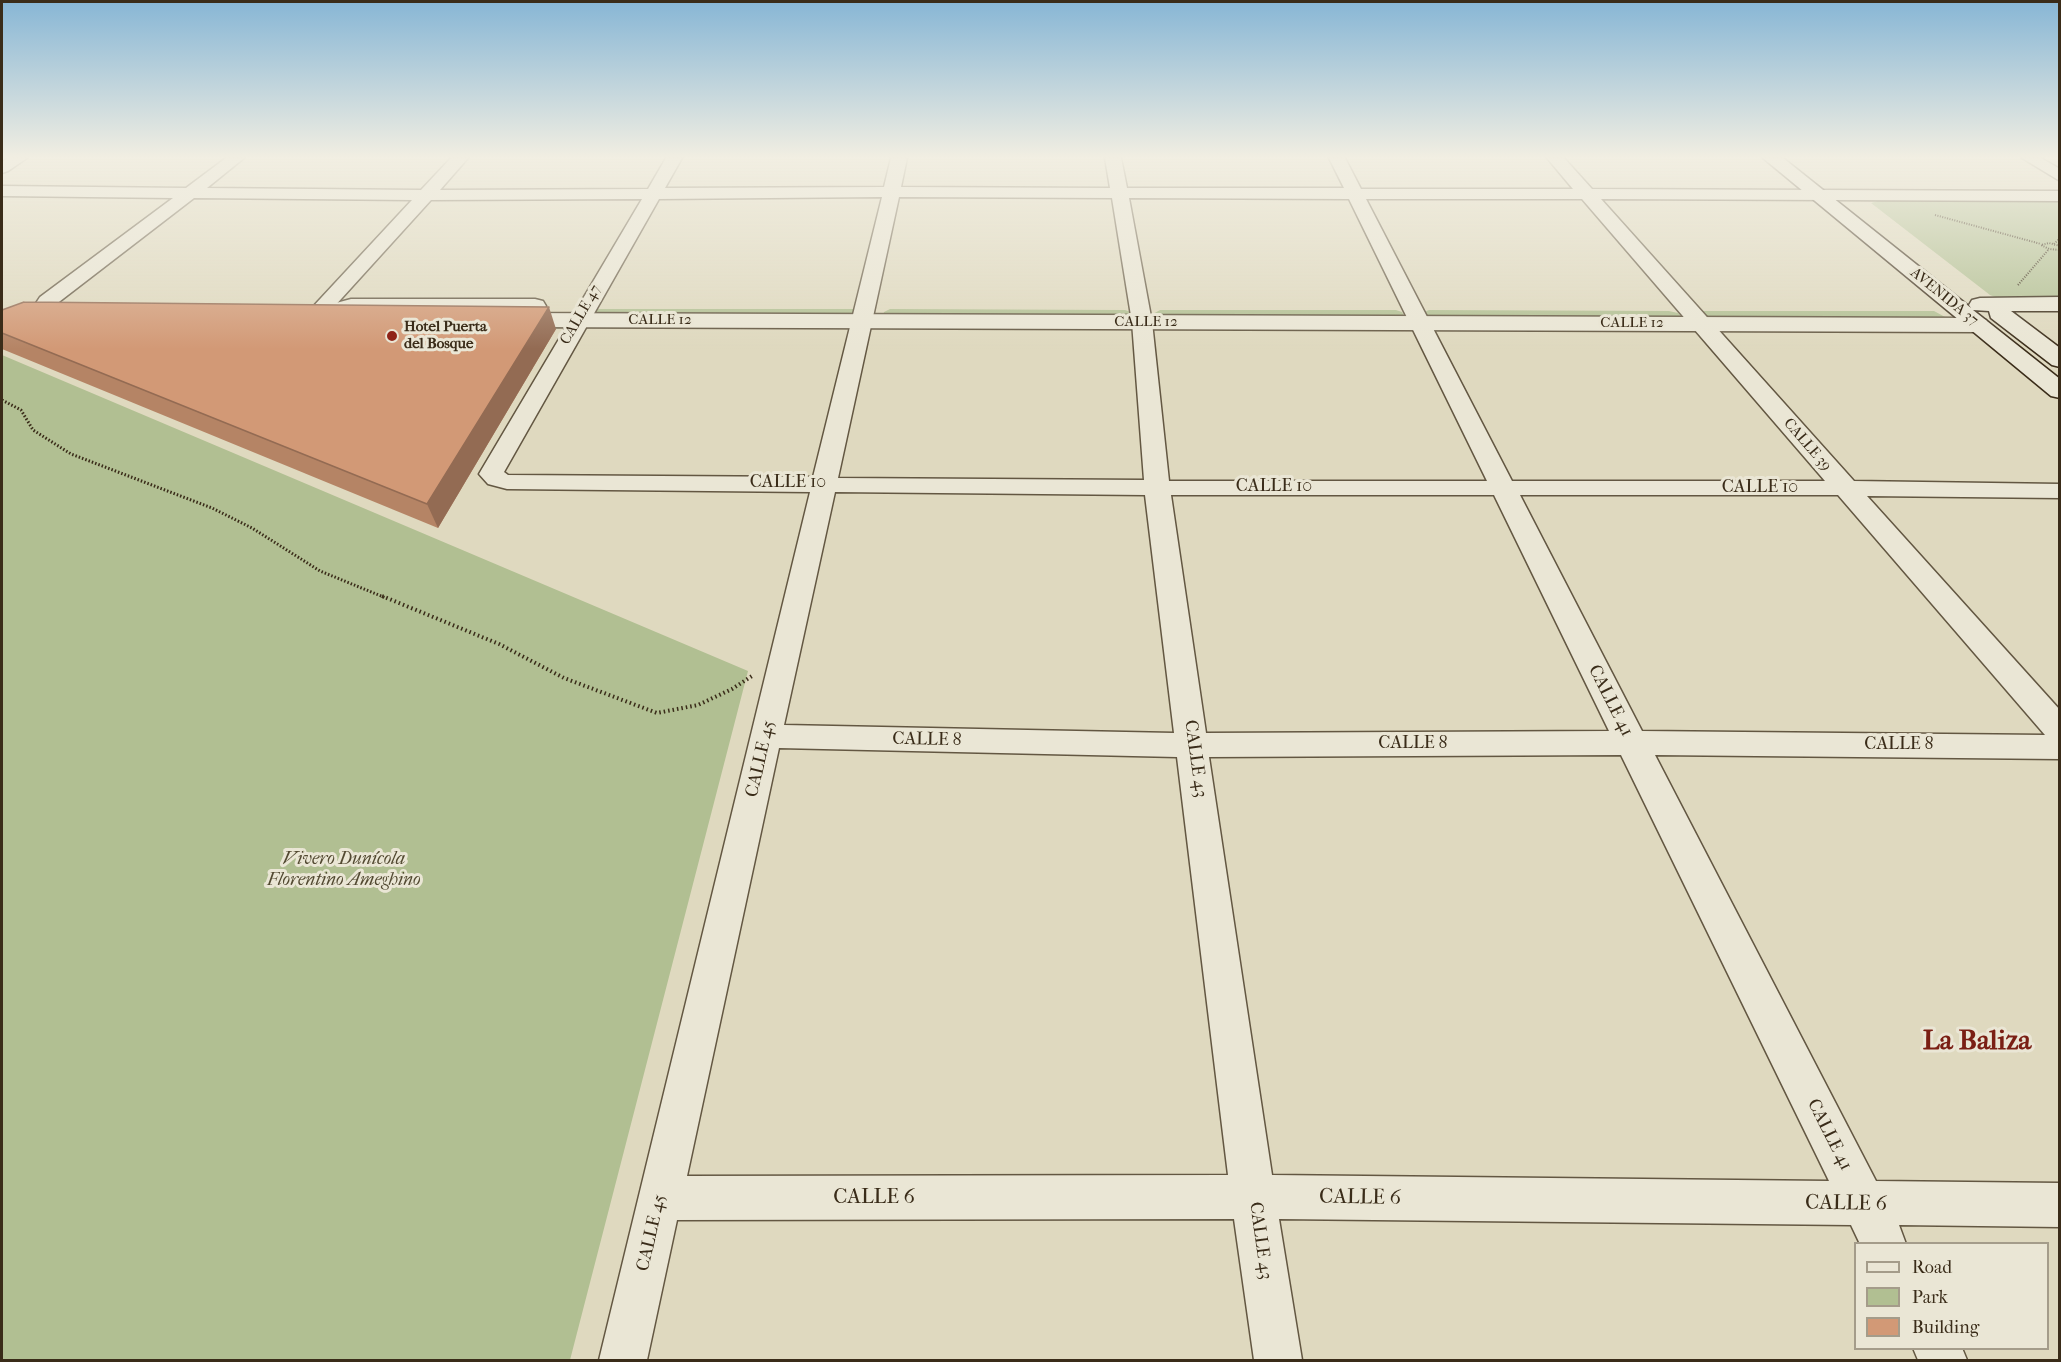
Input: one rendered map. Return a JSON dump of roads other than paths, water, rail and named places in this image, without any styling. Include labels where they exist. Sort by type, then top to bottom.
[{"type":"street","points":[[69,314],[57,314],[45,310],[44,306],[47,301],[152,222]]},
{"type":"street","points":[[315,316],[402,222]]},
{"type":"street","name":"CALLE 47","points":[[491,474],[636,222]]},
{"type":"street","name":"CALLE 45","points":[[623,1360],[884,222]]},
{"type":"street","name":"CALLE 43","points":[[1123,222],[1140,314],[1157,488],[1253,1197],[1278,1360]]},
{"type":"street","name":"CALLE 41","points":[[1368,222],[1883,1242]]},
{"type":"street","name":"CALLE 39","points":[[1611,222],[2060,731]]},
{"type":"street","name":"AVENIDA 37","points":[[1855,222],[1963,299]]},
{"type":"street","points":[[1882,222],[1904,239]]},
{"type":"street","name":"CALLE 12","points":[[1693,315],[1963,299],[1983,314]]},
{"type":"street","points":[[1983,314],[2060,304]]},
{"type":"street","name":"CALLE 12","points":[[292,316],[337,319],[583,313],[1983,314]]},
{"type":"street","points":[[1983,314],[2018,328],[2060,360]]},
{"type":"street","name":"AVENIDA 37","points":[[1983,314],[2060,391]]},
{"type":"street","points":[[2018,328],[2049,328]]},
{"type":"street","name":"CALLE 10","points":[[491,474],[507,482],[1157,488],[1845,488],[2060,491]]},
{"type":"street","name":"CALLE 8","points":[[766,736],[1193,745],[1631,743],[2060,747]]},
{"type":"street","name":"CALLE 6","points":[[660,1198],[1253,1197],[2060,1205]]},
{"type":"place","name":"Hotel Puerta del Bosque","points":[[392,336]]},
{"type":"district","name":"La Baliza","points":[[1977,1042]]},
{"type":"park label","name":"Vivero Dunícola Florentino Ameghino","points":[[344,870]]}]
